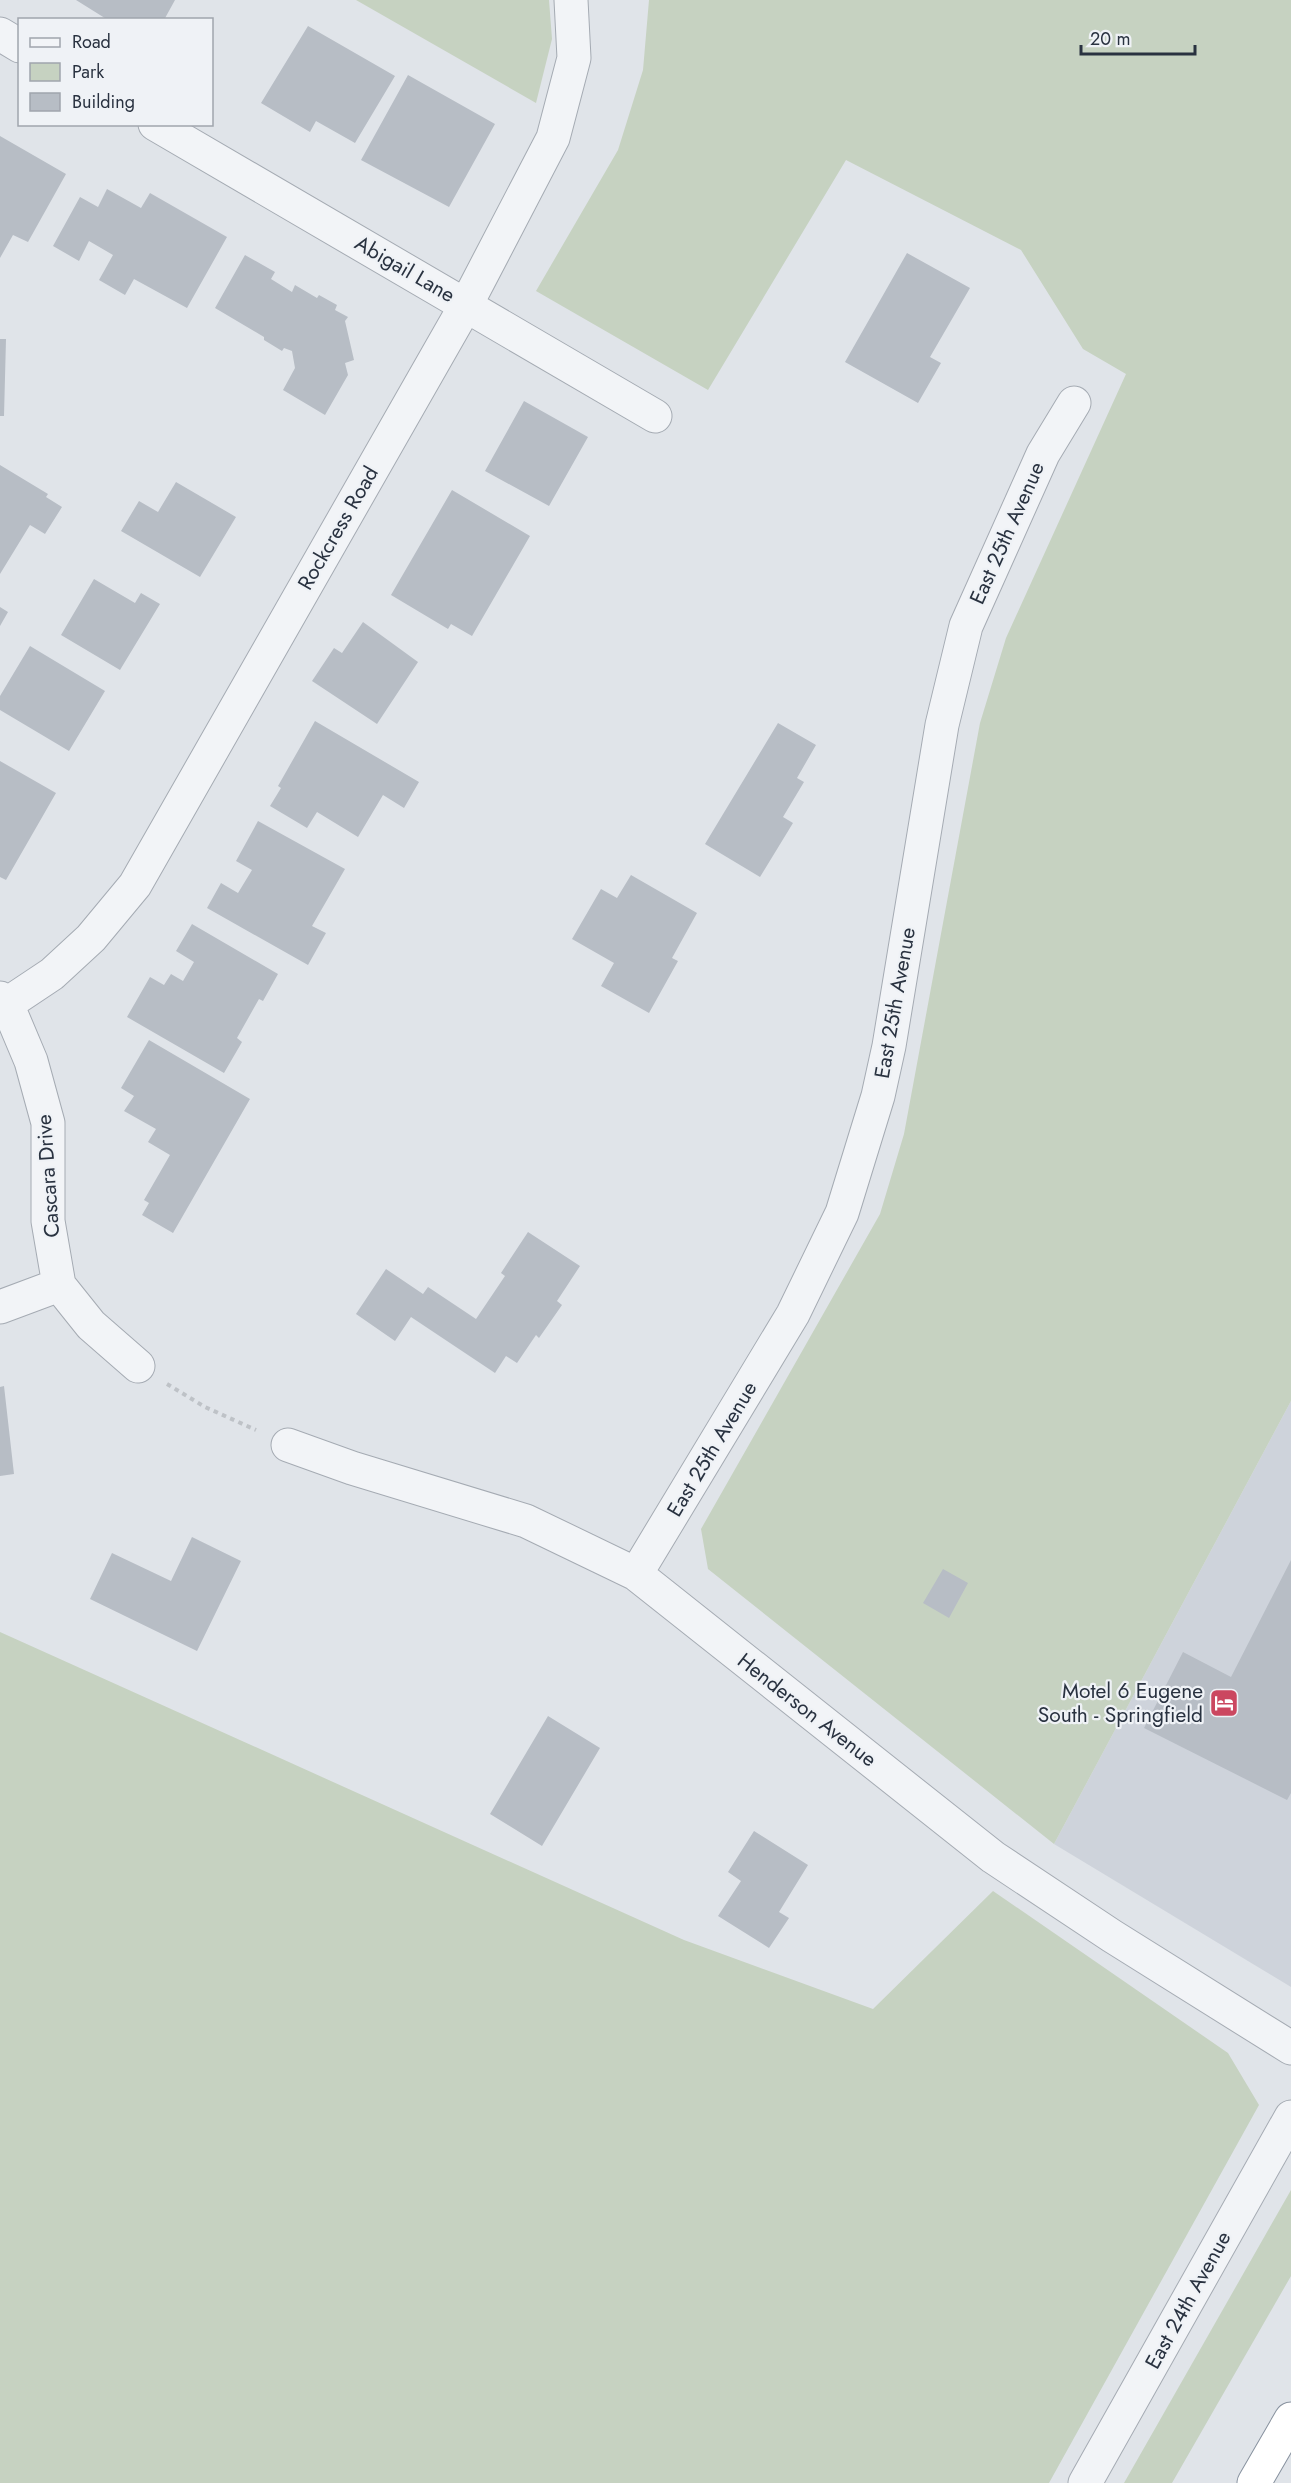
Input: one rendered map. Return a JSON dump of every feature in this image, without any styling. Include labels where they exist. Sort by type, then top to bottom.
[{"type":"highway","points":[[1254,2483],[1291,2419]]},
{"type":"street","name":"Rockcress Road","points":[[4,1001],[60,967],[91,938],[135,885],[466,304],[553,138],[574,58],[571,0]]},
{"type":"street","points":[[0,34],[18,45]]},
{"type":"street","name":"Abigail Lane","points":[[158,126],[655,416]]},
{"type":"street","name":"East 25th Avenue","points":[[636,1574],[793,1314],[842,1213],[880,1086],[942,725],[966,626],[1043,454],[1074,403]]},
{"type":"street","name":"Cascara Drive","points":[[4,1001],[32,1061],[48,1123],[48,1221],[58,1285]]},
{"type":"street","points":[[0,1307],[58,1285],[91,1325],[152,1375]]},
{"type":"street","name":"Henderson Avenue","points":[[288,1444],[352,1468],[526,1521],[636,1574],[993,1857],[1112,1936],[1291,2048]]},
{"type":"street","name":"East 24th Avenue","points":[[1085,2483],[1291,2117]]},
{"type":"path","points":[[152,1375],[205,1407],[288,1444]]},
{"type":"shaded area","points":[[1291,1401],[1291,1987],[1054,1844]]},
{"type":"green space","points":[[356,0],[549,0],[552,39],[536,103]]},
{"type":"green space","points":[[649,0],[1291,0],[1291,1401],[1054,1844],[708,1569],[701,1529],[880,1214],[904,1134],[980,723],[1006,638],[1126,374],[1083,349],[1021,250],[846,160],[708,390],[536,291],[618,150],[643,70]]},
{"type":"green space","points":[[0,1632],[684,1940],[873,2009],[993,1891],[1228,2053],[1259,2105],[1049,2483],[0,2483]]},
{"type":"green space","points":[[1291,2190],[1291,2276],[1172,2483],[1124,2483]]},
{"type":"building","points":[[76,0],[175,0],[165,18],[105,18]]},
{"type":"building","points":[[308,26],[395,76],[355,143],[316,121],[310,132],[261,103]]},
{"type":"building","points":[[408,75],[495,124],[449,207],[361,160]]},
{"type":"building","points":[[0,136],[66,174],[28,242],[13,235],[0,258]]},
{"type":"building","points":[[107,189],[141,208],[150,193],[227,237],[187,308],[134,279],[125,295],[99,280],[113,255],[89,241],[79,261],[53,246],[80,197],[98,207]]},
{"type":"building","points":[[907,253],[970,288],[930,357],[941,363],[918,403],[845,362]]},
{"type":"building","points":[[245,255],[275,272],[271,279],[292,292],[295,285],[317,298],[319,295],[337,305],[335,310],[348,317],[345,321],[354,360],[345,363],[348,375],[325,415],[283,390],[295,368],[292,351],[284,348],[282,351],[264,340],[264,337],[215,308]]},
{"type":"building","points":[[0,339],[6,339],[4,416],[0,416]]},
{"type":"building","points":[[524,401],[588,437],[549,506],[485,471]]},
{"type":"building","points":[[0,465],[48,494],[46,497],[62,507],[45,534],[30,525],[0,574]]},
{"type":"building","points":[[176,482],[236,517],[200,577],[121,531],[139,501],[158,512]]},
{"type":"building","points":[[452,490],[530,536],[472,636],[451,624],[448,629],[391,595]]},
{"type":"building","points":[[94,579],[135,603],[141,593],[160,604],[120,670],[61,635]]},
{"type":"building","points":[[0,607],[8,612],[0,626]]},
{"type":"building","points":[[363,622],[418,662],[377,724],[312,681],[334,648],[342,653]]},
{"type":"building","points":[[30,646],[105,691],[69,751],[0,710],[0,696]]},
{"type":"building","points":[[315,721],[419,782],[404,808],[383,795],[358,837],[317,812],[307,828],[270,806],[281,788],[278,786]]},
{"type":"building","points":[[778,723],[816,745],[797,778],[804,782],[783,817],[793,823],[760,877],[705,844]]},
{"type":"building","points":[[0,761],[56,793],[6,880],[0,877]]},
{"type":"building","points":[[258,821],[345,869],[312,926],[326,933],[308,965],[207,908],[221,883],[238,893],[252,870],[236,861]]},
{"type":"building","points":[[631,875],[697,913],[672,958],[678,961],[649,1013],[601,986],[614,963],[572,939],[601,889],[617,898]]},
{"type":"building","points":[[192,924],[278,974],[263,1001],[259,999],[237,1038],[242,1042],[224,1073],[127,1017],[150,977],[164,985],[171,974],[183,981],[194,962],[176,951]]},
{"type":"building","points":[[149,1040],[250,1099],[173,1233],[142,1215],[149,1203],[144,1200],[170,1155],[148,1142],[156,1129],[124,1111],[134,1096],[121,1088]]},
{"type":"building","points":[[528,1232],[580,1266],[557,1301],[562,1305],[539,1338],[536,1335],[517,1363],[506,1356],[495,1373],[411,1317],[395,1341],[356,1314],[386,1269],[423,1294],[428,1287],[476,1319],[505,1276],[501,1273]]},
{"type":"building","points":[[4,1386],[14,1474],[0,1476],[0,1387]]},
{"type":"building","points":[[192,1537],[241,1561],[197,1651],[90,1599],[112,1553],[171,1581]]},
{"type":"building","name":"Motel 6 Eugene South - Springfield","points":[[1291,1560],[1291,1793],[1287,1800],[1144,1728],[1183,1652],[1231,1677]]},
{"type":"building","points":[[943,1569],[968,1583],[949,1618],[923,1603]]},
{"type":"building","points":[[548,1716],[600,1748],[542,1846],[490,1814]]},
{"type":"building","points":[[754,1831],[808,1865],[779,1912],[789,1918],[769,1948],[718,1916],[741,1881],[728,1872]]},
{"type":"place","name":"Motel 6 Eugene South - Springfield","points":[[1224,1703]]}]
